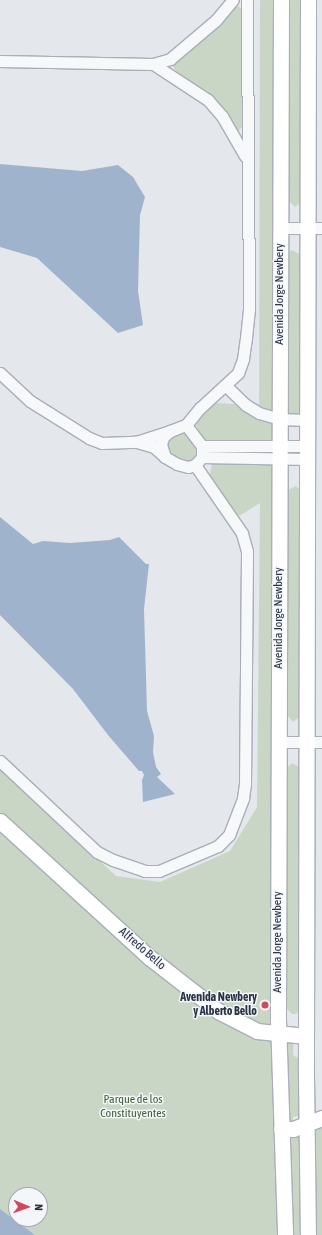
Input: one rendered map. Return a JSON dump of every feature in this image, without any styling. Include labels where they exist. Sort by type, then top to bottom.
[{"type":"main road","name":"Avenida Jorge Newbery","points":[[281,0],[278,1034],[280,1130],[285,1235]]},
{"type":"main road","points":[[308,0],[315,228],[307,420],[306,1124],[308,1235]]},
{"type":"main road","name":"Alfredo Bello","points":[[0,821],[149,957],[218,1011],[257,1031],[306,1036]]},
{"type":"main road","points":[[280,1130],[293,1129],[322,1118]]},
{"type":"street","points":[[0,61],[153,64],[170,59],[216,20],[233,0]]},
{"type":"street","points":[[0,373],[30,401],[89,438],[102,443],[136,442],[186,425],[200,408],[238,373],[243,359],[249,308],[246,158],[247,0]]},
{"type":"street","points":[[153,64],[208,100],[222,116],[246,158]]},
{"type":"street","points":[[280,228],[315,228]]},
{"type":"street","points":[[226,385],[246,405],[259,413],[280,419],[307,420]]},
{"type":"street","points":[[0,761],[97,852],[113,860],[145,871],[159,871],[218,846],[229,835],[243,798],[245,784],[247,551],[242,533],[200,456],[186,425]]},
{"type":"street","points":[[165,456],[162,445],[163,437],[170,431]]},
{"type":"street","points":[[136,442],[154,447],[177,464],[200,456],[280,452],[307,453]]},
{"type":"street","points":[[279,742],[322,742]]},
{"type":"green space","name":"Parque de los Constituyentes","points":[[260,0],[281,0],[278,1034],[294,1036],[293,1055],[299,1059],[299,1116],[293,1117],[293,1128],[322,1118],[322,1235],[0,1235],[0,769],[116,876],[160,882],[230,851],[257,807],[260,503],[239,516],[232,514],[209,478],[212,464],[215,462],[249,462],[249,440],[208,442],[200,436],[196,424],[198,418],[215,403],[234,404],[259,418]]},
{"type":"green space","points":[[289,0],[302,0],[300,203],[295,207],[289,201]]},
{"type":"green space","points":[[237,6],[243,9],[244,125],[238,131],[213,98],[178,75],[173,66],[173,63]]},
{"type":"green space","points":[[292,250],[301,255],[300,418],[287,418],[288,254]]},
{"type":"green space","points":[[186,425],[202,446],[195,465],[165,457],[163,437]]},
{"type":"green space","points":[[296,486],[300,490],[301,497],[299,717],[293,722],[288,716],[288,490]]},
{"type":"green space","points":[[292,763],[299,767],[299,1007],[297,1014],[292,1014],[286,1008],[286,769]]},
{"type":"water","points":[[0,164],[82,171],[118,165],[133,177],[145,197],[140,215],[138,291],[143,325],[118,333],[37,258],[0,247]]},
{"type":"water","points":[[0,517],[33,544],[43,541],[70,543],[110,540],[119,537],[146,564],[149,564],[144,609],[147,711],[154,736],[153,752],[156,767],[161,774],[157,777],[175,794],[143,802],[142,780],[144,775],[142,771],[139,771],[108,735],[73,689],[0,615]]},
{"type":"water","points":[[0,1209],[8,1215],[8,1227],[24,1227],[35,1235],[0,1235]]},
{"type":"place","name":"Avenida Newbery y Alberto Bello","points":[[265,1005]]}]
